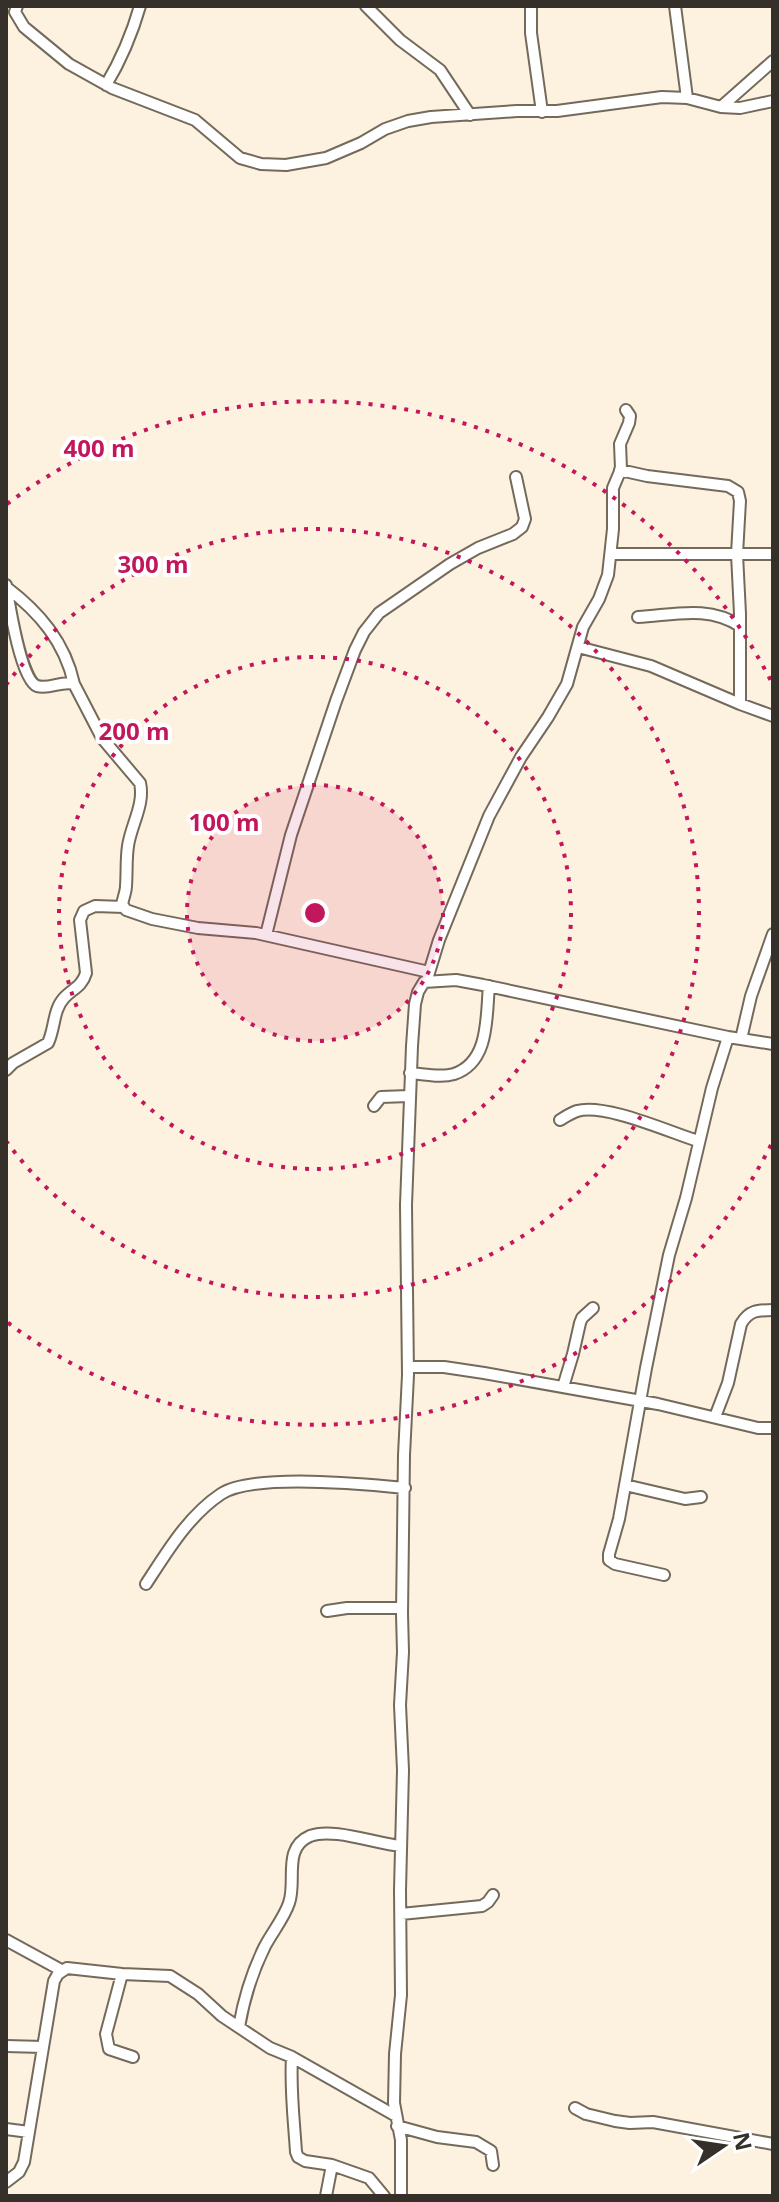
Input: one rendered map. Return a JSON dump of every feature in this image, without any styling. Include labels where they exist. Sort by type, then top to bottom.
[{"type":"street","points":[[17,6],[15,12],[18,19],[36,39],[69,64],[106,85],[195,120],[240,158],[261,164],[286,165],[326,158],[385,129],[431,117],[542,112],[662,97],[687,98],[721,107],[740,108],[773,101]]},
{"type":"street","points":[[106,85],[131,37],[140,6]]},
{"type":"street","points":[[366,6],[400,40],[440,70],[470,115]]},
{"type":"street","points":[[531,6],[531,33],[542,112]]},
{"type":"street","points":[[675,6],[687,98]]},
{"type":"street","points":[[721,107],[773,61]]},
{"type":"street","points":[[401,2196],[401,2140],[394,2103],[401,1995],[403,1770],[400,1716],[408,1367],[406,1205],[415,1004],[489,816],[512,772],[567,684],[583,627],[608,575],[613,488],[620,470],[620,444],[630,416],[626,410]]},
{"type":"street","points":[[620,470],[734,488],[738,492],[740,704]]},
{"type":"street","points":[[266,935],[291,835],[336,701],[364,632],[379,613],[450,564],[522,527],[525,519],[516,477]]},
{"type":"street","points":[[611,554],[773,554]]},
{"type":"street","points":[[6,586],[42,618],[56,637],[96,729],[107,746],[135,775],[142,790],[128,846],[124,907]]},
{"type":"street","points":[[6,586],[15,635],[32,683],[39,687],[67,682],[74,684]]},
{"type":"street","points":[[638,617],[708,612],[740,626]]},
{"type":"street","points":[[578,647],[651,666],[773,716]]},
{"type":"street","points":[[6,1070],[48,1043],[62,1000],[84,980],[86,973],[80,920],[84,911],[95,906],[124,907],[134,914],[198,928],[266,935],[428,977],[489,986],[773,1044]]},
{"type":"street","points":[[741,1039],[751,996],[773,934]]},
{"type":"street","points":[[410,1073],[453,1075],[476,1058],[485,1035],[489,986]]},
{"type":"street","points":[[664,1575],[609,1560],[609,1554],[619,1519],[669,1255],[728,1037]]},
{"type":"street","points":[[374,1106],[381,1097],[409,1096]]},
{"type":"street","points":[[560,1120],[579,1110],[602,1111],[698,1141]]},
{"type":"street","points":[[563,1387],[580,1323],[593,1308]]},
{"type":"street","points":[[715,1417],[728,1383],[741,1324],[750,1312],[773,1310]]},
{"type":"street","points":[[408,1367],[444,1367],[640,1401],[746,1426],[773,1428]]},
{"type":"street","points":[[146,1584],[185,1528],[204,1507],[224,1492],[242,1486],[294,1482],[405,1488]]},
{"type":"street","points":[[625,1485],[685,1499],[701,1497]]},
{"type":"street","points":[[327,1611],[402,1608]]},
{"type":"street","points":[[239,2027],[249,1982],[290,1900],[291,1865],[296,1849],[312,1836],[333,1834],[401,1846]]},
{"type":"street","points":[[401,1914],[482,1906],[493,1895]]},
{"type":"street","points":[[6,1940],[61,1970]]},
{"type":"street","points":[[6,2182],[19,2172],[24,2162],[54,1981],[61,1970],[67,1968],[170,1976],[270,2048],[292,2057],[396,2121],[437,2137],[476,2142],[491,2151],[493,2165]]},
{"type":"street","points":[[122,1974],[106,2041],[109,2049],[133,2057]]},
{"type":"street","points":[[6,2046],[43,2047]]},
{"type":"street","points":[[292,2057],[298,2157],[369,2178],[384,2196]]},
{"type":"street","points":[[575,2108],[596,2118],[630,2123],[653,2122],[773,2144]]},
{"type":"street","points":[[6,2129],[29,2132]]},
{"type":"street","points":[[326,2196],[332,2165]]}]
